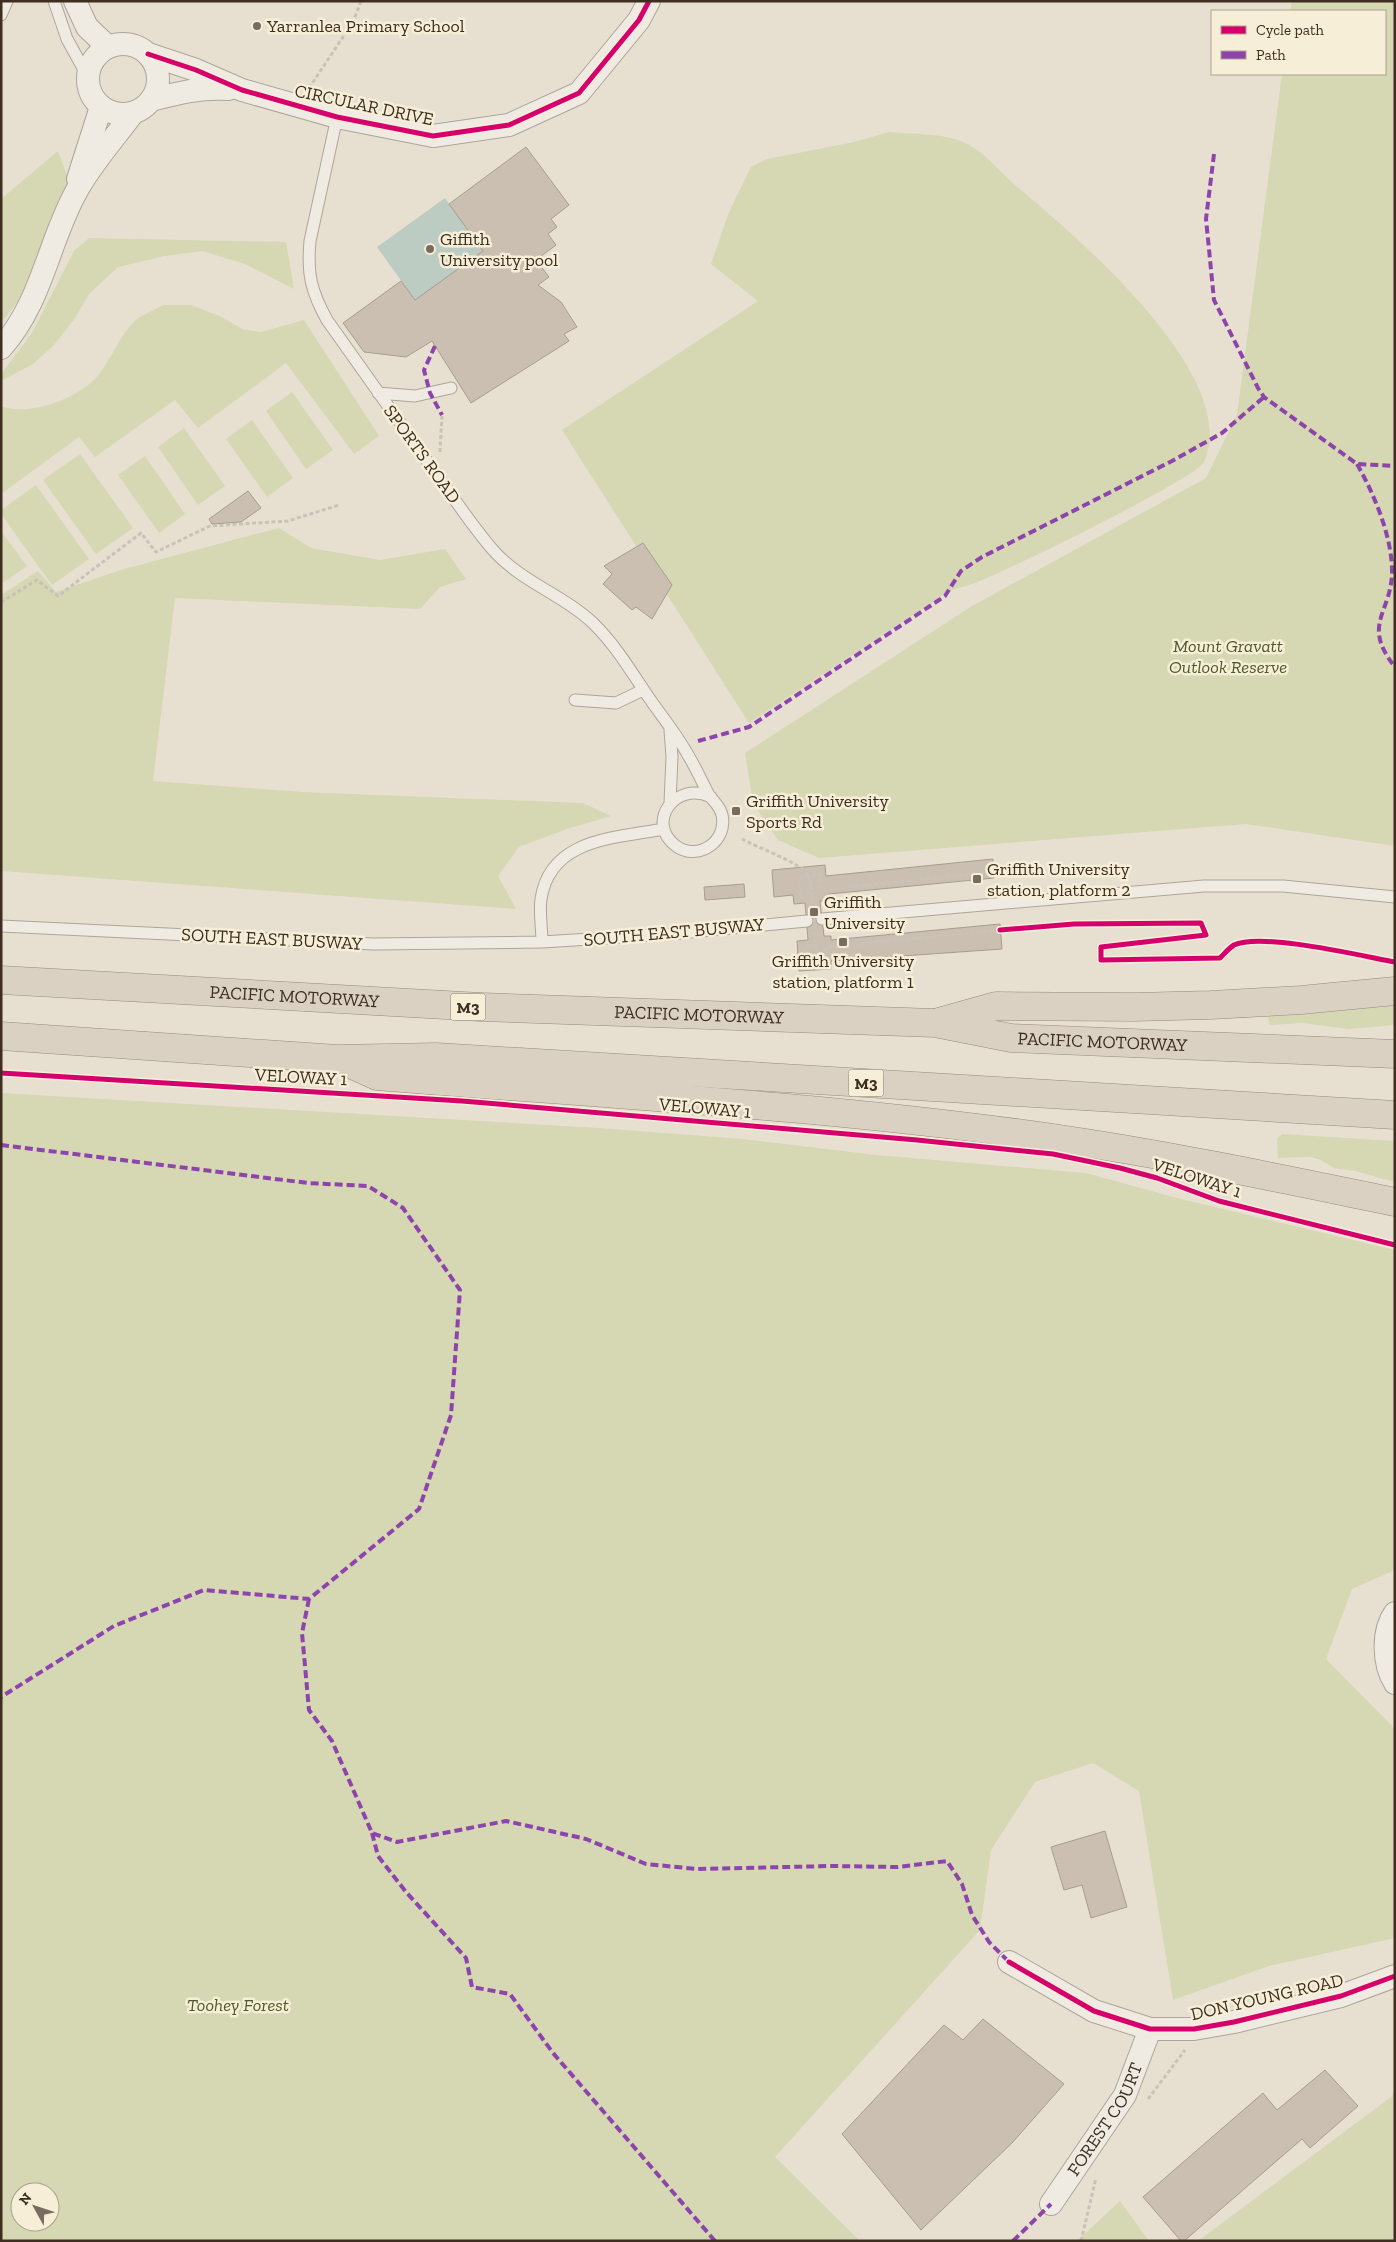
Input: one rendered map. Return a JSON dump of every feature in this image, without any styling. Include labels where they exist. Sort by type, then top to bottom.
[{"type":"highway","name":"PACIFIC MOTORWAY","points":[[1,980],[481,1007],[935,1023],[1011,1038],[1395,1054]]},
{"type":"highway","points":[[935,1023],[996,1006],[1134,1007],[1202,1005],[1301,1000],[1395,991]]},
{"type":"highway","name":"M3","points":[[1,1036],[338,1059],[436,1057],[1395,1115]]},
{"type":"highway","points":[[338,1059],[377,1076],[913,1120],[1085,1143],[1198,1162],[1395,1202]]},
{"type":"street","points":[[75,1],[87,27],[108,47]]},
{"type":"street","name":"CIRCULAR DRIVE","points":[[148,54],[196,70],[242,90],[337,117],[433,136],[509,125],[579,93],[639,20],[649,1]]},
{"type":"street","points":[[76,192],[133,113],[151,100],[158,82],[154,62],[148,54],[134,45],[116,44],[108,47],[94,60],[88,77],[92,97],[101,107],[120,114],[133,113]]},
{"type":"street","name":"CIRCULAR DRIVE","points":[[151,100],[184,91],[208,88],[242,90]]},
{"type":"street","points":[[1,348],[22,319],[36,293],[76,192],[81,165],[101,107]]},
{"type":"street","points":[[1395,1612],[1387,1630],[1385,1648],[1390,1676],[1395,1683]]},
{"type":"street","name":"DON YOUNG ROAD","points":[[1009,1962],[1094,2011],[1150,2029],[1194,2029],[1341,1996],[1395,1976]]},
{"type":"street","name":"FOREST COURT","points":[[1050,2204],[1125,2094],[1150,2029]]},
{"type":"lane","points":[[54,1],[67,39],[88,77]]},
{"type":"lane","name":"SPORTS ROAD","points":[[337,117],[310,241],[310,281],[314,295],[327,320],[494,551],[532,584],[576,609],[593,624],[628,664],[643,690],[688,754],[711,797],[722,813],[722,832],[710,846],[692,852],[682,850],[674,845],[664,829]]},
{"type":"lane","points":[[378,392],[415,396],[451,388]]},
{"type":"lane","points":[[575,700],[616,703],[643,690]]},
{"type":"lane","points":[[670,728],[672,757],[670,803]]},
{"type":"lane","points":[[542,942],[541,900],[549,873],[569,852],[593,842],[664,829],[666,811],[670,803],[677,797],[694,792],[711,797]]},
{"type":"lane","points":[[822,919],[1204,886],[1283,886],[1395,897]]},
{"type":"lane","name":"SOUTH EAST BUSWAY","points":[[1,926],[373,944],[542,942],[670,934],[807,920]]},
{"type":"path","points":[[299,106],[353,22],[360,1]]},
{"type":"path","points":[[440,452],[442,415]]},
{"type":"path","points":[[1,602],[37,580],[58,596],[141,533],[156,552],[210,526],[288,521],[339,505]]},
{"type":"path","points":[[742,839],[804,867],[809,876],[811,886],[817,961]]},
{"type":"path","points":[[811,893],[801,894],[799,877],[820,874],[821,890],[983,873]]},
{"type":"path","points":[[816,945],[805,946],[806,962],[826,960],[826,946],[1010,929]]},
{"type":"path","points":[[1144,2103],[1188,2045],[1194,2029]]},
{"type":"path","points":[[1081,2241],[1097,2174]]},
{"type":"green space","name":"Mount Gravatt Outlook Reserve","points":[[1292,1],[1395,1],[1395,846],[1246,824],[819,858],[778,840],[753,803],[745,753],[972,606],[1206,478],[1237,415],[1282,75],[1386,75],[1386,10],[1290,10]]},
{"type":"green space","points":[[889,132],[946,137],[963,142],[977,150],[1074,236],[1110,271],[1146,309],[1177,349],[1199,389],[1209,427],[1204,462],[1193,471],[1136,505],[1058,545],[993,576],[949,591],[749,723],[562,430],[758,301],[711,264],[729,212],[751,167],[767,159],[854,142]]},
{"type":"green space","points":[[58,151],[69,181],[19,300],[1,323],[1,199]]},
{"type":"green space","points":[[89,238],[286,242],[294,289],[245,264],[202,251],[165,256],[118,267],[89,294],[75,318],[54,345],[33,364],[1,381],[1,374],[32,333],[74,251]]},
{"type":"green space","points":[[163,305],[191,305],[222,317],[242,329],[261,332],[304,320],[379,436],[354,454],[286,363],[198,428],[175,400],[95,457],[79,437],[1,494],[1,406],[13,409],[40,407],[68,398],[80,391],[99,374],[130,326],[139,318]]},
{"type":"green space","points":[[292,392],[333,450],[306,469],[266,411]]},
{"type":"green space","points":[[252,420],[293,478],[267,497],[226,439]]},
{"type":"green space","points":[[184,428],[225,486],[198,505],[158,447]]},
{"type":"green space","points":[[80,454],[133,528],[96,554],[43,480]]},
{"type":"green space","points":[[145,456],[185,514],[159,533],[118,475]]},
{"type":"green space","points":[[36,485],[89,559],[52,585],[1,514],[1,510]]},
{"type":"green space","points":[[279,528],[311,548],[380,560],[445,549],[466,579],[440,587],[420,609],[175,598],[153,781],[303,792],[583,803],[611,816],[567,829],[519,847],[498,876],[516,909],[1,871],[1,595],[38,571],[56,592],[124,569]]},
{"type":"green space","points":[[1,531],[27,566],[1,584]]},
{"type":"green space","points":[[1395,1003],[1395,1025],[1349,1029],[1302,1023],[1269,1025],[1268,1014]]},
{"type":"green space","name":"Toohey Forest","points":[[1,1093],[599,1128],[743,1139],[876,1155],[1086,1173],[1181,1199],[1395,1250],[1395,1570],[1352,1589],[1326,1659],[1395,1729],[1395,1938],[1269,1966],[1173,2000],[1139,1791],[1093,1763],[1035,1782],[991,1850],[980,1930],[775,2157],[860,2241],[1,2241]]},
{"type":"green space","points":[[1282,1134],[1395,1141],[1395,1182],[1355,1171],[1334,1168],[1321,1160],[1311,1157],[1278,1158],[1277,1139]]},
{"type":"green space","points":[[1395,2088],[1395,2241],[1198,2241],[1391,2097]]},
{"type":"green space","points":[[1120,2201],[1149,2241],[1077,2241]]},
{"type":"shaded area","name":"Giffith University pool","points":[[445,198],[483,251],[415,300],[377,247]]},
{"type":"building","points":[[526,147],[569,205],[551,219],[557,227],[548,234],[556,245],[536,260],[549,277],[538,285],[561,302],[577,327],[564,334],[569,341],[471,403],[432,341],[406,357],[364,352],[343,323],[401,281],[415,300],[483,251],[449,204]]},
{"type":"building","points":[[248,491],[261,508],[241,522],[212,524],[209,519]]},
{"type":"building","points":[[643,543],[672,585],[652,619],[636,607],[632,610],[603,584],[612,574],[604,566]]},
{"type":"building","name":"Griffith University","points":[[993,859],[994,878],[829,894],[830,901],[820,901],[824,936],[831,936],[831,940],[1000,924],[1002,949],[831,961],[831,969],[799,971],[797,941],[808,940],[805,903],[794,904],[793,895],[774,897],[772,870],[825,865],[826,876]]},
{"type":"building","points":[[744,884],[745,897],[705,900],[704,887]]},
{"type":"building","points":[[1105,1831],[1127,1907],[1091,1918],[1082,1885],[1064,1890],[1051,1847]]},
{"type":"building","points":[[983,2019],[1064,2084],[1012,2143],[921,2230],[842,2134],[944,2025],[963,2040]]},
{"type":"building","points":[[1325,2070],[1358,2106],[1310,2148],[1302,2139],[1184,2241],[1181,2241],[1143,2197],[1263,2093],[1277,2110]]},
{"type":"marked path","points":[[1214,154],[1206,219],[1214,300],[1258,388],[1264,397],[1357,464],[1395,466]]},
{"type":"marked path","points":[[435,346],[424,370],[430,393],[442,415]]},
{"type":"marked path","points":[[698,741],[749,727],[945,596],[961,571],[982,557],[1172,461],[1222,433],[1264,397]]},
{"type":"marked path","points":[[1357,464],[1370,488],[1385,528],[1391,556],[1391,584],[1379,628],[1380,639],[1385,652],[1395,667]]},
{"type":"marked path","points":[[1,1145],[308,1183],[368,1186],[403,1208],[460,1290],[451,1415],[419,1509],[309,1599],[204,1590],[114,1626],[1,1697]]},
{"type":"marked path","points":[[309,1599],[302,1633],[309,1710],[332,1741],[372,1833],[397,1842],[506,1821],[586,1839],[646,1864],[697,1869],[831,1866],[898,1867],[947,1861],[962,1884],[972,1915],[989,1942],[1009,1962]]},
{"type":"marked path","points":[[372,1833],[378,1856],[406,1892],[466,1958],[472,1987],[510,1994],[553,2053],[715,2241]]},
{"type":"marked path","points":[[1013,2241],[1051,2204]]},
{"type":"cycle path","points":[[148,54],[196,70],[242,90],[337,117],[433,136],[509,125],[579,93],[639,20],[649,1]]},
{"type":"cycle path","points":[[1000,930],[1074,924],[1201,923],[1206,935],[1101,947],[1101,960],[1220,958],[1234,945],[1266,941],[1312,946],[1395,962]]},
{"type":"cycle path","name":"VELOWAY 1","points":[[1,1073],[462,1101],[917,1140],[1053,1154],[1120,1168],[1157,1178],[1219,1201],[1395,1245]]},
{"type":"cycle path","points":[[1009,1962],[1094,2011],[1150,2029],[1194,2029],[1234,2022],[1341,1996],[1395,1976]]},
{"type":"place","name":"Yarranlea Primary School","points":[[257,26]]},
{"type":"place","name":"Giffith University pool","points":[[430,249]]},
{"type":"place","name":"Griffith University Sports Rd","points":[[736,811]]},
{"type":"place","name":"Griffith University station, platform 2","points":[[977,879]]},
{"type":"place","name":"Griffith University","points":[[814,912]]},
{"type":"place","name":"Griffith University station, platform 1","points":[[843,942]]}]
